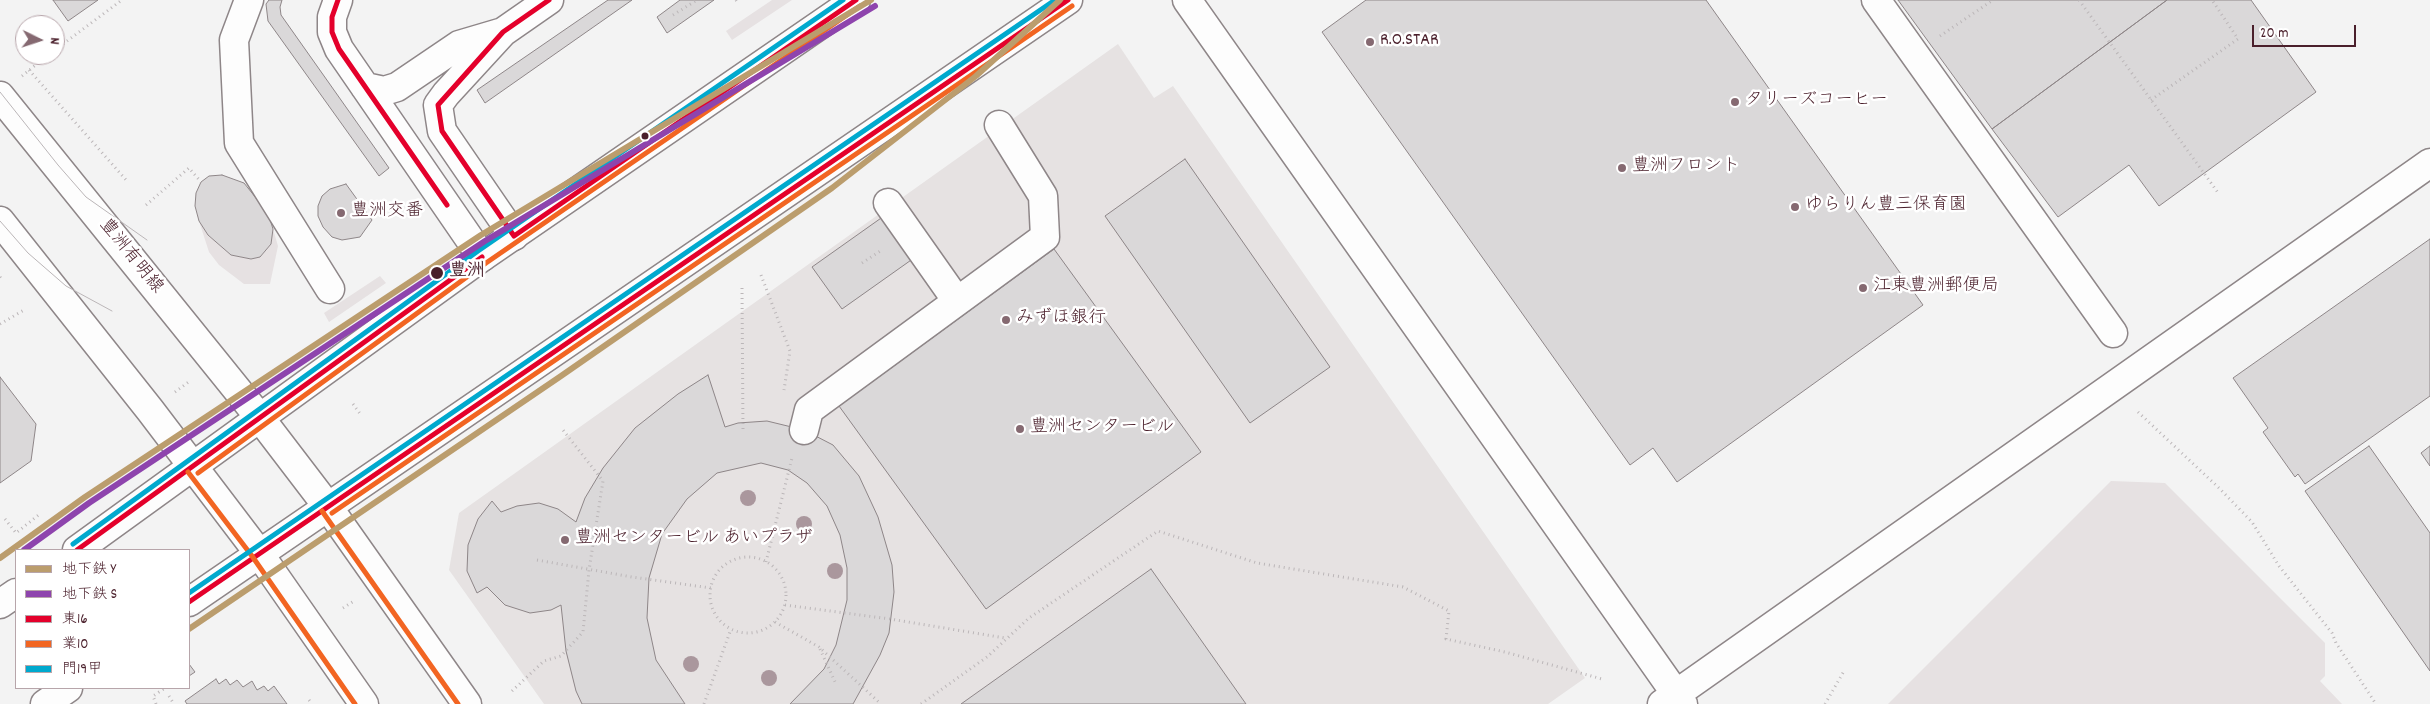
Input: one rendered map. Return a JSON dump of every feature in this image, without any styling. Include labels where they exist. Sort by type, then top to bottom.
[{"type":"main road","points":[[249,0],[234,40],[239,143],[330,288]]},
{"type":"main road","points":[[338,0],[332,17],[332,32],[339,49],[482,257]]},
{"type":"main road","points":[[514,236],[442,130],[438,105],[503,32],[548,0]]},
{"type":"main road","points":[[77,549],[194,467],[482,257],[856,0]]},
{"type":"main road","points":[[190,601],[258,552],[328,507],[1068,0]]},
{"type":"main road","points":[[1187,0],[1674,701],[2430,163]]},
{"type":"main road","points":[[1876,0],[2113,333]]},
{"type":"main road","points":[[365,87],[384,91],[397,87],[459,44],[503,32]]},
{"type":"main road","name":"豊洲有明線","points":[[0,96],[260,418],[328,507],[467,704]]},
{"type":"main road","points":[[799,441],[809,410],[1045,237],[1043,196],[999,125]]},
{"type":"main road","points":[[888,203],[957,301]]},
{"type":"main road","points":[[0,221],[194,467],[258,552],[361,703]]},
{"type":"main road","points":[[0,604],[15,594]]},
{"type":"main road","points":[[45,704],[67,689]]},
{"type":"path","points":[[65,43],[122,0]]},
{"type":"path","points":[[673,15],[696,0]]},
{"type":"path","points":[[1914,52],[1993,0]]},
{"type":"path","points":[[2079,0],[2219,194]]},
{"type":"path","points":[[2151,100],[2238,39],[2212,0]]},
{"type":"path","points":[[35,65],[29,70],[128,182]]},
{"type":"path","points":[[146,205],[189,168],[200,182]]},
{"type":"path","points":[[761,275],[790,351]]},
{"type":"path","points":[[742,288],[743,431]]},
{"type":"path","points":[[0,324],[24,310]]},
{"type":"path","points":[[170,395],[190,381]]},
{"type":"path","points":[[353,404],[361,415]]},
{"type":"path","points":[[2138,412],[2219,488],[2252,522],[2279,566],[2332,633],[2336,643],[2376,704]]},
{"type":"path","points":[[512,691],[544,661],[561,656],[583,632],[589,570],[603,481],[563,430]]},
{"type":"path","points":[[766,562],[799,441]]},
{"type":"path","points":[[5,519],[16,533],[41,514]]},
{"type":"path","points":[[921,704],[987,657],[1005,638],[1029,618],[1158,531],[1257,563],[1403,587],[1449,612],[1446,639],[1505,652],[1602,679]]},
{"type":"path","points":[[748,557],[766,562],[780,574],[786,596],[785,605],[775,622],[767,628],[755,633],[742,633],[731,629],[720,621],[713,610],[710,597],[711,588],[717,574],[725,565],[736,559],[748,557]]},
{"type":"path","points":[[537,560],[589,570],[711,588]]},
{"type":"path","points":[[343,608],[354,600]]},
{"type":"path","points":[[785,605],[890,619],[1005,638]]},
{"type":"path","points":[[775,622],[819,647],[881,704]]},
{"type":"path","points":[[704,704],[731,629]]},
{"type":"path","points":[[819,647],[836,684]]},
{"type":"path","points":[[1825,704],[1844,672]]},
{"type":"path","points":[[156,704],[153,696],[164,689]]},
{"type":"path","points":[[169,696],[174,704]]},
{"type":"path","points":[[309,700],[312,704]]},
{"type":"shaded area","points":[[772,0],[792,0],[732,40],[726,31]]},
{"type":"shaded area","points":[[1118,44],[1154,98],[1173,86],[1585,678],[1548,704],[544,704],[449,570],[459,513]]},
{"type":"shaded area","points":[[199,221],[208,235],[231,255],[251,259],[260,257],[271,244],[273,229],[278,246],[270,284],[244,284],[219,265],[209,252]]},
{"type":"shaded area","points":[[380,276],[386,283],[329,322],[324,313]]},
{"type":"shaded area","points":[[2111,481],[2165,483],[2325,643],[2325,676],[2320,681],[2342,704],[1888,704]]},
{"type":"building","points":[[53,0],[98,0],[68,21]]},
{"type":"building","points":[[269,0],[282,0],[280,7],[281,15],[389,168],[379,176],[268,21],[266,4]]},
{"type":"building","points":[[608,0],[632,0],[485,103],[477,90]]},
{"type":"building","points":[[680,0],[714,0],[667,33],[657,17]]},
{"type":"building","name":"豊洲フロント","points":[[1366,0],[1706,0],[1923,305],[1677,482],[1653,448],[1630,465],[1322,32]]},
{"type":"building","points":[[1898,0],[2167,0],[1992,129]]},
{"type":"building","points":[[2167,0],[2251,0],[2316,92],[2159,206],[2129,165],[2058,217],[1992,129]]},
{"type":"building","points":[[1185,159],[1330,367],[1250,423],[1105,216]]},
{"type":"building","points":[[222,175],[244,183],[268,213],[273,229],[271,244],[260,257],[251,259],[231,255],[208,235],[199,221],[195,206],[196,193],[201,182],[209,176]]},
{"type":"building","points":[[346,184],[372,220],[360,237],[342,240],[332,237],[323,227],[318,216],[318,206],[322,196],[330,189]]},
{"type":"building","points":[[884,216],[914,258],[842,309],[812,267]]},
{"type":"building","points":[[2430,239],[2430,396],[2305,484],[2298,474],[2295,477],[2263,432],[2268,428],[2233,378]]},
{"type":"building","name":"豊洲センタービル","points":[[1054,249],[1201,452],[986,609],[839,406]]},
{"type":"building","name":"豊洲センタービル あいプラザ","points":[[708,375],[725,427],[738,423],[767,421],[804,430],[833,445],[859,476],[878,517],[892,565],[894,592],[889,633],[880,655],[853,704],[790,704],[824,669],[836,645],[847,600],[847,568],[840,535],[827,506],[807,483],[788,470],[761,463],[717,473],[687,499],[662,534],[649,578],[647,618],[656,660],[685,704],[582,704],[576,691],[566,651],[561,605],[551,610],[530,613],[505,605],[487,587],[477,593],[467,571],[468,545],[478,519],[492,501],[501,512],[517,506],[539,503],[558,509],[576,522],[585,498],[603,468],[635,428],[678,394]]},
{"type":"building","points":[[0,377],[36,424],[31,461],[0,483]]},
{"type":"building","points":[[2369,446],[2430,533],[2430,671],[2305,491]]},
{"type":"building","points":[[2430,446],[2430,466],[2421,453]]},
{"type":"building","points":[[1151,569],[1246,704],[961,704]]},
{"type":"building","points":[[190,665],[195,672],[190,675]]},
{"type":"building","points":[[216,679],[219,684],[226,679],[230,685],[237,680],[243,687],[252,681],[257,690],[264,686],[268,691],[274,686],[287,704],[187,704],[185,701]]},
{"type":"tram line","points":[[0,92],[86,197],[147,240]]},
{"type":"tram line","points":[[0,221],[28,253],[66,286],[112,311]]},
{"type":"metro line","name":"Y","points":[[0,558],[85,497],[481,235],[871,0]]},
{"type":"metro line","name":"Y","points":[[190,628],[561,376],[832,188],[976,76],[1060,0]]},
{"type":"metro line","name":"S","points":[[25,549],[89,503],[485,241],[875,6]]},
{"type":"transit line","name":"東16","points":[[338,0],[332,17],[332,32],[339,49],[447,205]]},
{"type":"transit line","name":"東16","points":[[514,236],[442,131],[438,105],[503,32],[549,0]]},
{"type":"transit line","name":"門19甲","points":[[73,544],[478,251],[843,0]]},
{"type":"transit line","name":"東16","points":[[514,236],[856,0]]},
{"type":"transit line","name":"門19甲","points":[[190,592],[1055,0]]},
{"type":"transit line","name":"東16","points":[[190,601],[1068,0]]},
{"type":"transit line","name":"業10","points":[[198,473],[486,263],[860,6]]},
{"type":"transit line","name":"業10","points":[[332,513],[1072,6]]},
{"type":"transit line","name":"東16","points":[[78,549],[482,257]]},
{"type":"transit line","name":"業10","points":[[188,472],[252,556],[355,704]]},
{"type":"transit line","name":"業10","points":[[322,511],[458,704]]},
{"type":"place","name":"R.O.STAR","points":[[1370,42]]},
{"type":"place","name":"タリーズコーヒー","points":[[1735,102]]},
{"type":"place","name":"豊洲フロント","points":[[1622,168]]},
{"type":"place","name":"ゆらりん豊三保育園","points":[[1795,207]]},
{"type":"place","name":"豊洲交番","points":[[341,213]]},
{"type":"place","name":"豊洲","points":[[437,273]]},
{"type":"place","name":"江東豊洲郵便局","points":[[1863,288]]},
{"type":"place","name":"みずほ銀行","points":[[1006,320]]},
{"type":"place","name":"豊洲センタービル","points":[[1020,429]]},
{"type":"place","name":"豊洲センタービル あいプラザ","points":[[565,540]]}]
